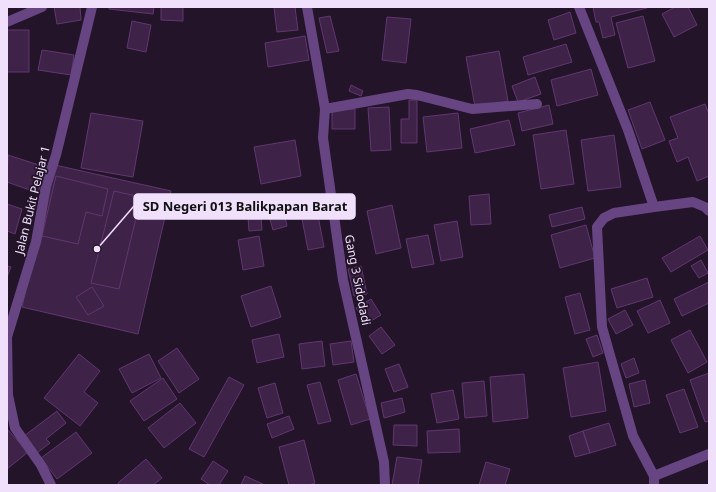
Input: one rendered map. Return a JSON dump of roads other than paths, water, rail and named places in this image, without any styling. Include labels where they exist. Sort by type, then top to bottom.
[{"type":"street","points":[[7,22],[42,7]]},
{"type":"street","name":"Jalan Bukit Pelajar 1","points":[[51,485],[41,465],[15,428],[8,395],[7,337],[36,242],[46,186],[58,149],[92,7]]},
{"type":"street","name":"Gang 3 Sidodadi","points":[[307,7],[325,109],[323,138],[343,280],[384,462],[384,485]]},
{"type":"street","points":[[580,7],[628,130],[654,207]]},
{"type":"street","points":[[325,109],[408,94],[472,108],[537,104]]},
{"type":"street","points":[[709,211],[705,207],[693,202],[654,207],[614,213],[604,218],[597,226],[602,327],[634,436],[654,481],[709,454]]},
{"type":"place","name":"SD Negeri 013 Balikpapan Barat","points":[[97,249]]}]
